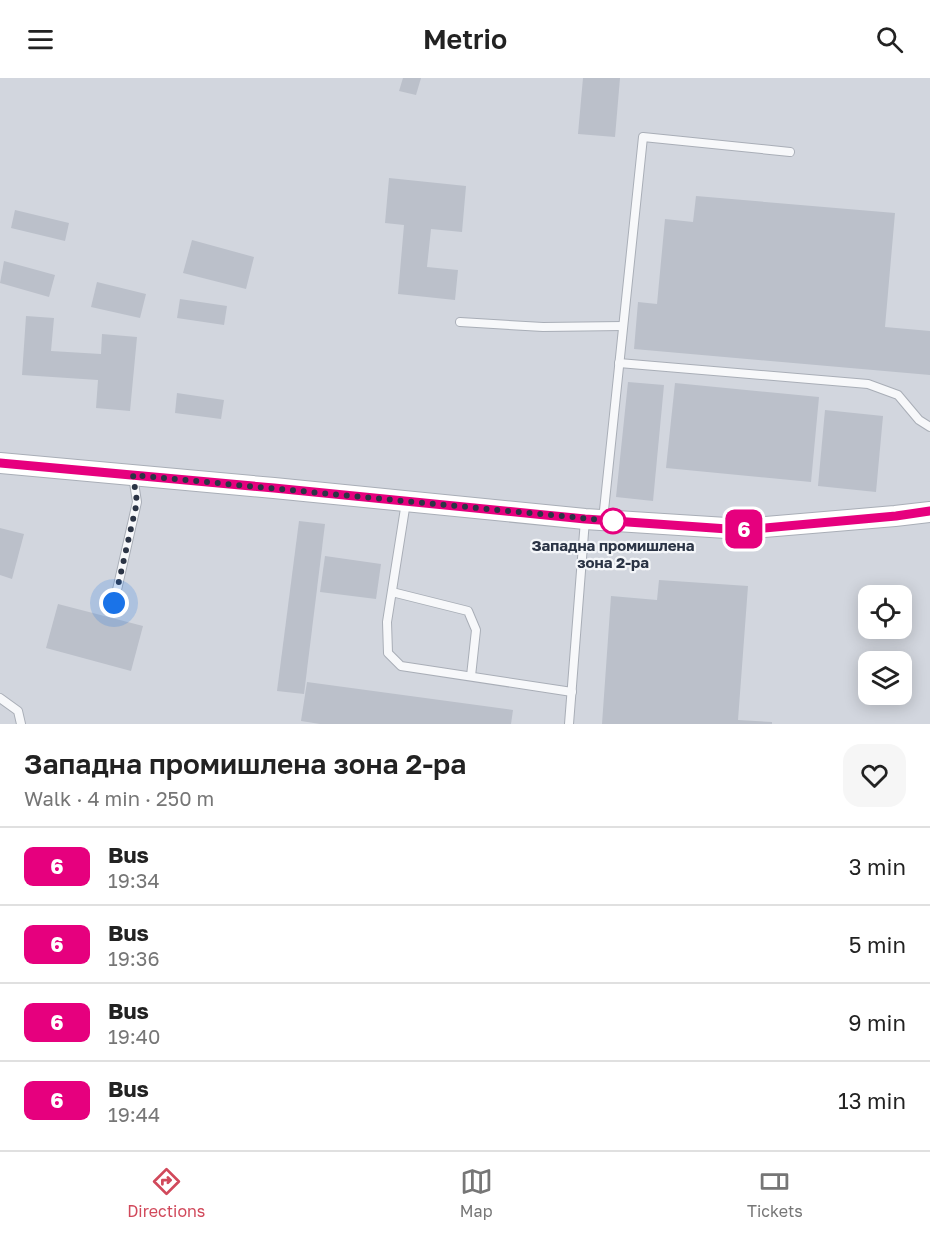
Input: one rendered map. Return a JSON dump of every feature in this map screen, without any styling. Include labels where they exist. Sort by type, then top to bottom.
[{"type":"street","points":[[0,463],[594,519],[742,530],[930,512]]},
{"type":"lane","points":[[569,724],[594,519],[620,363],[643,137],[790,152]]},
{"type":"lane","points":[[460,322],[543,327],[623,326]]},
{"type":"lane","points":[[620,363],[868,384],[898,395],[919,420],[930,427]]},
{"type":"lane","points":[[114,603],[137,502],[133,475]]},
{"type":"lane","points":[[406,501],[387,622],[388,653],[402,666],[572,692]]},
{"type":"lane","points":[[392,592],[468,611],[476,630],[471,676]]},
{"type":"lane","points":[[0,698],[18,711],[21,724]]},
{"type":"shaded area","points":[[0,78],[930,78],[930,724],[0,724]]},
{"type":"building","points":[[403,78],[421,78],[416,95],[399,91]]},
{"type":"building","points":[[583,78],[620,78],[615,137],[578,134]]},
{"type":"building","points":[[389,178],[466,186],[462,232],[431,229],[427,267],[458,270],[455,300],[398,294],[404,225],[385,223]]},
{"type":"building","points":[[696,196],[895,213],[885,327],[930,331],[930,375],[634,349],[638,302],[657,304],[665,219],[693,222]]},
{"type":"building","points":[[15,210],[69,223],[65,241],[11,228]]},
{"type":"building","points":[[192,240],[254,257],[246,289],[183,273]]},
{"type":"building","points":[[4,261],[55,275],[49,297],[0,283]]},
{"type":"building","points":[[97,282],[146,294],[140,318],[91,307]]},
{"type":"building","points":[[180,299],[227,306],[224,325],[177,318]]},
{"type":"building","points":[[26,316],[54,318],[51,351],[101,354],[102,334],[137,337],[130,411],[96,408],[98,380],[22,375]]},
{"type":"building","points":[[628,382],[664,385],[653,501],[616,497]]},
{"type":"building","points":[[675,383],[819,397],[811,482],[666,468]]},
{"type":"building","points":[[177,393],[224,400],[221,419],[175,413]]},
{"type":"building","points":[[825,410],[883,416],[876,492],[818,486]]},
{"type":"building","points":[[299,521],[325,524],[304,694],[277,691]]},
{"type":"building","points":[[0,528],[24,534],[12,579],[0,575]]},
{"type":"building","points":[[325,556],[381,564],[376,599],[320,592]]},
{"type":"building","points":[[659,580],[748,586],[738,720],[772,722],[772,724],[602,724],[611,596],[657,600]]},
{"type":"building","points":[[58,604],[143,626],[131,671],[46,648]]},
{"type":"building","points":[[307,682],[513,710],[511,724],[320,724],[301,721]]},
{"type":"bus line","name":"6","points":[[0,463],[585,519],[742,530],[930,511]]},
{"type":"place","name":"Западна промишлена зона 2-ра","points":[[613,521]]},
{"type":"route","points":[[114,603],[137,502],[133,475],[613,521]]}]
